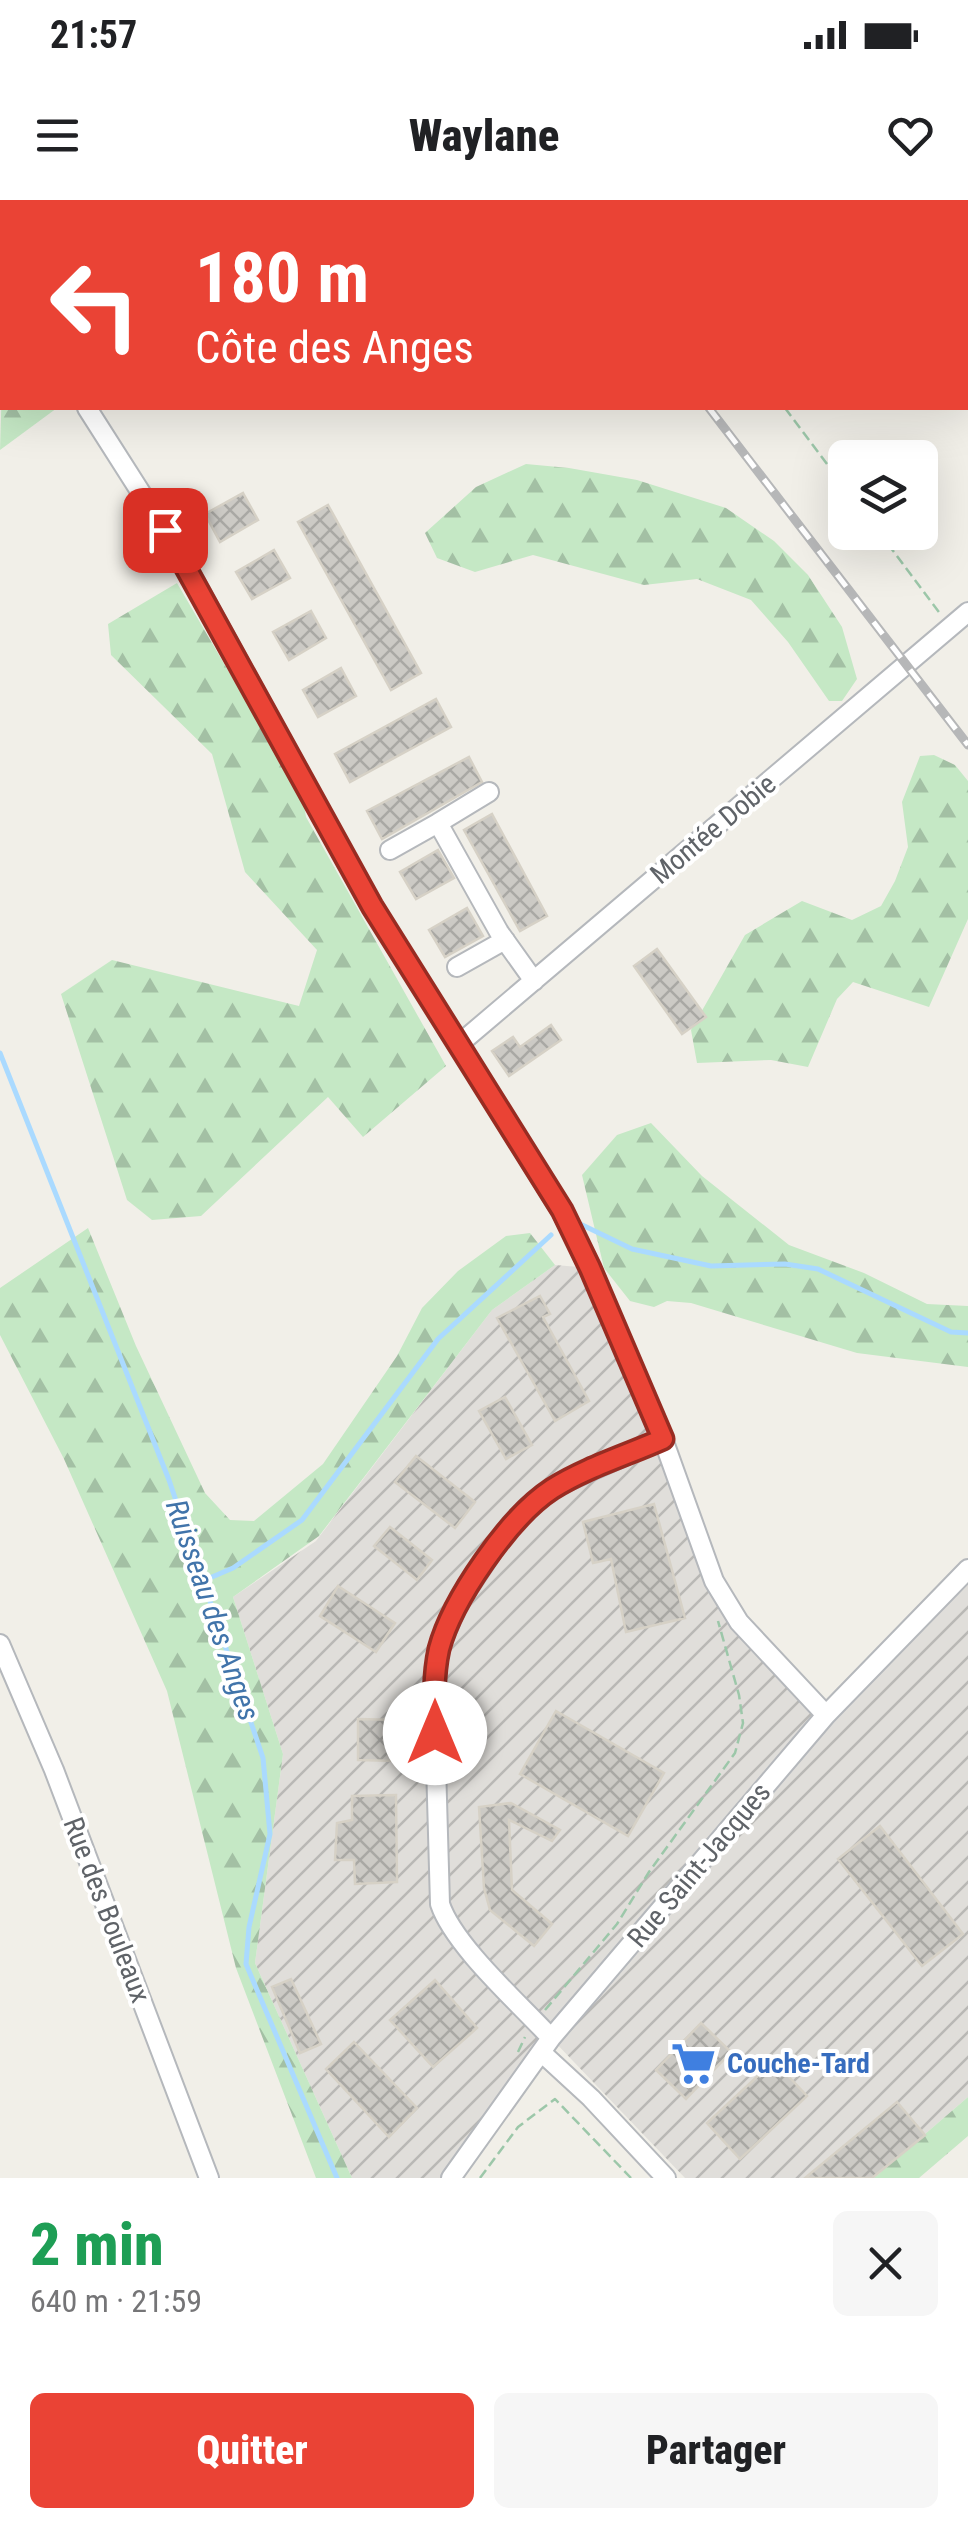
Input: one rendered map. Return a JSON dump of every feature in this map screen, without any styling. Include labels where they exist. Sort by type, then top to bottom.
[{"type":"street","points":[[88,410],[180,554],[372,906],[577,1240],[663,1439],[714,1581],[739,1622],[826,1715]]},
{"type":"street","name":"Montée Dobie","points":[[458,1045],[968,612]]},
{"type":"street","points":[[390,850],[489,792]]},
{"type":"street","points":[[438,823],[505,940],[534,980]]},
{"type":"street","points":[[457,967],[505,940]]},
{"type":"street","points":[[663,1439],[555,1487],[527,1506],[458,1604],[440,1649],[434,1694],[440,1904],[445,1918],[536,2022],[541,2051],[666,2178]]},
{"type":"street","name":"Rue Saint-Jacques","points":[[451,2178],[541,2051],[826,1715],[968,1569]]},
{"type":"street","name":"Rue des Bouleaux","points":[[0,1644],[54,1770],[209,2178]]},
{"type":"path","points":[[786,410],[828,466]]},
{"type":"path","points":[[892,550],[950,628]]},
{"type":"path","points":[[541,2051],[518,2054],[518,2046],[616,1924],[735,1753],[743,1723],[718,1620]]},
{"type":"path","points":[[480,2178],[518,2126],[555,2099],[631,2178]]},
{"type":"shaded area","points":[[555,1265],[591,1268],[714,1581],[825,1715],[968,1572],[968,2097],[874,2178],[685,2178],[551,2038],[447,2178],[352,2178],[255,1963],[283,1754],[233,1597],[316,1541],[492,1310]]},
{"type":"green space","points":[[1,410],[54,410],[0,450]]},
{"type":"green space","points":[[526,464],[637,480],[726,508],[774,541],[808,575],[842,627],[857,679],[842,701],[829,701],[788,642],[751,600],[697,579],[644,585],[533,555],[475,572],[437,558],[425,533],[476,487]]},
{"type":"green space","points":[[177,583],[303,799],[306,817],[446,1066],[363,1137],[328,1097],[201,1216],[152,1220],[127,1200],[61,994],[112,960],[299,1006],[317,950],[245,872],[212,754],[111,655],[108,624]]},
{"type":"green space","points":[[934,755],[955,765],[968,781],[968,919],[929,1007],[853,982],[837,999],[808,1067],[771,1060],[697,1063],[691,1030],[745,935],[802,901],[852,920],[881,906],[908,847],[902,802],[920,756]]},
{"type":"green space","points":[[651,1123],[702,1176],[789,1245],[864,1273],[927,1304],[968,1306],[968,1367],[857,1353],[691,1303],[667,1301],[654,1307],[630,1301],[604,1268],[582,1175],[617,1135]]},
{"type":"green space","points":[[88,1228],[136,1346],[205,1493],[230,1520],[254,1521],[323,1464],[397,1356],[422,1308],[458,1271],[506,1236],[530,1233],[555,1265],[492,1310],[319,1536],[233,1597],[283,1754],[255,1963],[352,2178],[316,2178],[236,1968],[167,1691],[64,1459],[0,1335],[0,1288]]},
{"type":"green space","points":[[968,2097],[968,2136],[919,2178],[874,2178]]},
{"type":"building","points":[[243,493],[258,520],[220,542],[205,514]]},
{"type":"building","points":[[328,505],[421,673],[391,690],[298,522]]},
{"type":"building","points":[[274,550],[290,578],[252,599],[236,572]]},
{"type":"building","points":[[311,611],[326,638],[289,660],[273,632]]},
{"type":"building","points":[[341,668],[356,696],[318,717],[303,690]]},
{"type":"building","points":[[436,699],[451,727],[350,782],[335,754]]},
{"type":"building","points":[[469,757],[482,782],[382,839],[367,811]]},
{"type":"building","points":[[492,814],[547,916],[520,931],[464,830]]},
{"type":"building","points":[[438,850],[454,878],[416,899],[400,872]]},
{"type":"building","points":[[467,908],[483,936],[445,957],[429,930]]},
{"type":"building","points":[[657,949],[706,1017],[682,1034],[634,966]]},
{"type":"building","points":[[551,1025],[561,1040],[509,1076],[492,1051],[513,1037],[520,1047]]},
{"type":"building","points":[[540,1296],[550,1314],[543,1317],[589,1401],[555,1421],[497,1318]]},
{"type":"building","points":[[505,1397],[532,1445],[506,1459],[479,1411]]},
{"type":"building","points":[[416,1456],[475,1502],[455,1528],[395,1482]]},
{"type":"building","points":[[654,1504],[685,1618],[626,1632],[611,1559],[593,1563],[583,1522]]},
{"type":"building","points":[[390,1527],[432,1560],[417,1580],[374,1546]]},
{"type":"building","points":[[338,1586],[395,1623],[376,1652],[320,1616]]},
{"type":"building","points":[[556,1711],[664,1773],[628,1836],[520,1774]]},
{"type":"building","points":[[358,1719],[397,1720],[396,1761],[358,1760]]},
{"type":"building","points":[[396,1795],[397,1882],[355,1884],[354,1860],[335,1860],[337,1823],[352,1820],[352,1796]]},
{"type":"building","points":[[511,1803],[560,1830],[552,1841],[509,1820],[512,1890],[552,1924],[534,1946],[490,1910],[484,1888],[479,1807]]},
{"type":"building","points":[[880,1826],[963,1934],[922,1966],[838,1859]]},
{"type":"building","points":[[291,1979],[321,2044],[300,2053],[272,1987]]},
{"type":"building","points":[[435,1980],[477,2028],[433,2067],[390,2020]]},
{"type":"building","points":[[701,2023],[731,2052],[686,2099],[656,2070]]},
{"type":"building","points":[[354,2042],[417,2108],[389,2137],[326,2069]]},
{"type":"building","points":[[774,2061],[807,2096],[740,2159],[707,2123]]},
{"type":"building","points":[[897,2102],[925,2135],[872,2178],[805,2178]]},
{"type":"waterway","name":"Ruisseau des Anges","points":[[0,1053],[169,1480],[263,1758],[270,1834],[249,1927],[246,1964],[337,2178]]},
{"type":"waterway","points":[[574,1221],[632,1249],[711,1266],[785,1264],[818,1269],[951,1332],[968,1333]]},
{"type":"waterway","points":[[205,1580],[233,1568],[302,1520],[438,1339],[551,1235]]},
{"type":"railway","points":[[711,410],[968,745]]},
{"type":"place","name":"Couche-Tard","points":[[694,2063]]},
{"type":"route","points":[[165,530],[372,906],[562,1210],[663,1439],[555,1487],[527,1506],[510,1525],[458,1604],[440,1649],[434,1694],[435,1733]]}]
